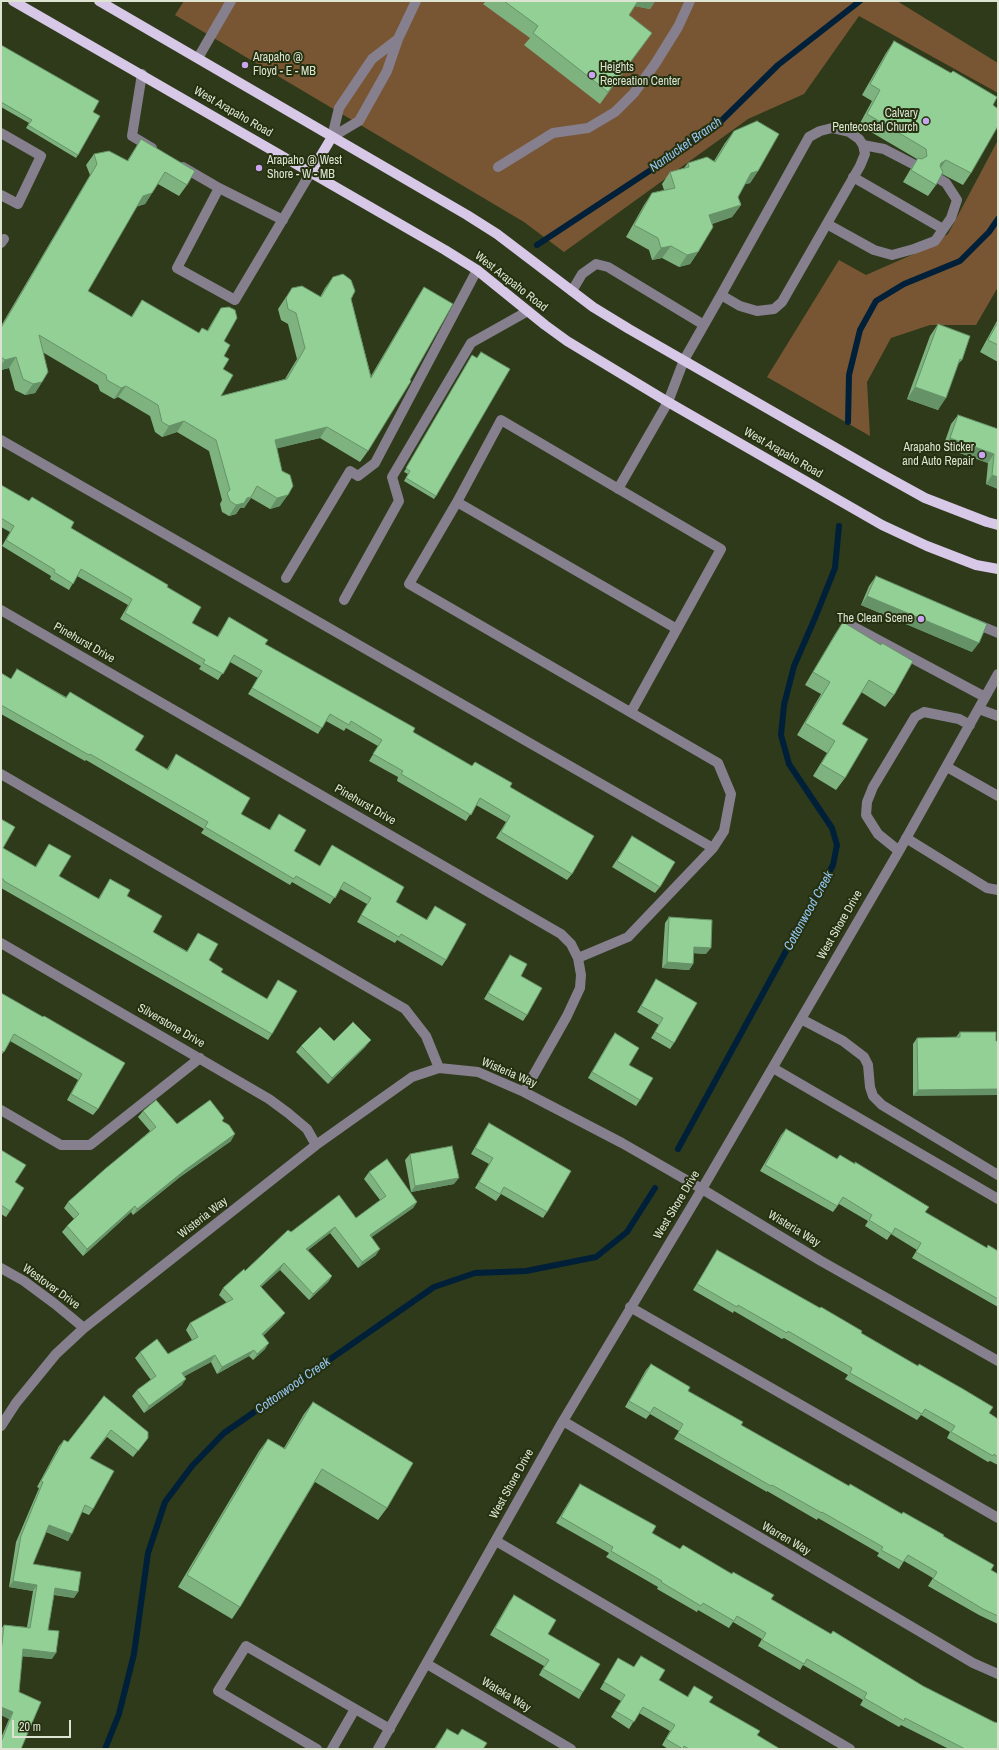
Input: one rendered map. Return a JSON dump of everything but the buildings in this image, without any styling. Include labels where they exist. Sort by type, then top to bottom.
[{"type":"main road","name":"West Arapaho Road","points":[[13,1],[445,250],[477,270],[567,341],[668,402],[882,525],[927,546],[969,562],[998,569]]},
{"type":"main road","points":[[99,1],[497,234],[593,307],[925,498],[986,522],[998,525]]},
{"type":"main road","points":[[311,172],[332,137]]},
{"type":"street","points":[[198,58],[231,1]]},
{"type":"street","points":[[332,137],[359,121],[387,71],[398,40],[416,1]]},
{"type":"street","points":[[498,167],[553,133],[588,128],[615,112],[634,93],[655,64],[678,27],[690,1]]},
{"type":"street","points":[[332,137],[339,108],[372,59],[398,40]]},
{"type":"street","points":[[142,74],[132,136],[159,152]]},
{"type":"street","points":[[618,489],[668,402],[684,360],[809,137],[820,131],[832,128],[849,132],[859,139],[864,145],[865,154],[782,302],[774,309],[757,312],[740,306],[721,295]]},
{"type":"street","points":[[1,133],[42,156],[18,204],[1,195]]},
{"type":"street","points":[[864,145],[884,149],[913,164]]},
{"type":"street","points":[[172,160],[220,188],[283,220]]},
{"type":"street","points":[[220,188],[177,268],[235,300],[311,172]]},
{"type":"street","points":[[853,177],[943,229]]},
{"type":"street","points":[[827,224],[874,250],[892,255],[935,241],[951,218],[958,200],[946,183],[938,178]]},
{"type":"street","points":[[572,292],[582,274],[596,264],[608,267],[704,325]]},
{"type":"street","points":[[286,578],[350,471],[358,476],[375,463],[477,270]]},
{"type":"street","points":[[344,600],[399,502],[392,477],[471,343],[528,310]]},
{"type":"street","points":[[578,958],[628,937],[713,848],[724,831],[730,794],[718,763],[410,584],[457,502],[501,420],[721,549],[631,712]]},
{"type":"street","points":[[1,440],[713,848]]},
{"type":"street","points":[[457,502],[677,630]]},
{"type":"street","name":"Pinehurst Drive","points":[[1,610],[561,934],[571,944],[578,958],[581,975],[580,988],[567,1016],[524,1092]]},
{"type":"street","points":[[961,618],[998,633]]},
{"type":"street","points":[[852,626],[985,697]]},
{"type":"street","name":"West Shore Drive","points":[[378,1749],[563,1421],[702,1189],[801,1019],[906,838],[998,674]]},
{"type":"street","points":[[979,709],[998,716]]},
{"type":"street","points":[[898,851],[878,834],[866,815],[867,802],[873,787],[915,717],[924,712],[959,720],[970,725]]},
{"type":"street","points":[[946,767],[998,796]]},
{"type":"street","points":[[1,774],[405,1009],[426,1036],[439,1068]]},
{"type":"street","points":[[906,838],[987,888],[998,890]]},
{"type":"street","name":"Silverstone Drive","points":[[1,943],[200,1058],[288,1113],[307,1129],[316,1145]]},
{"type":"street","points":[[801,1019],[843,1041],[864,1057],[868,1064],[870,1087],[873,1096],[882,1105],[998,1175]]},
{"type":"street","points":[[1,1110],[61,1145],[90,1145],[200,1058]]},
{"type":"street","name":"Wisteria Way","points":[[1,1426],[16,1403],[56,1354],[84,1328],[316,1145],[412,1077],[439,1068],[478,1072],[524,1092],[622,1143],[702,1189],[821,1261],[998,1361]]},
{"type":"street","points":[[772,1068],[998,1199]]},
{"type":"street","name":"Westover Drive","points":[[1,1268],[24,1281],[84,1328]]},
{"type":"street","points":[[630,1307],[998,1518]]},
{"type":"street","name":"Warren Way","points":[[563,1421],[973,1663],[998,1674]]},
{"type":"street","points":[[496,1541],[850,1749]]},
{"type":"street","points":[[317,1749],[218,1691],[246,1646],[390,1729]]},
{"type":"street","name":"Wateka Way","points":[[427,1664],[571,1749]]},
{"type":"street","points":[[332,1749],[355,1709]]},
{"type":"shaded area","points":[[184,1],[897,1],[998,63],[998,93],[859,16],[804,94],[748,119],[564,252],[524,222],[175,15]]},
{"type":"shaded area","points":[[998,140],[998,287],[976,325],[930,325],[891,338],[867,382],[870,436],[767,377],[839,260],[866,275],[916,253],[948,234]]},
{"type":"waterway","name":"Nantucket Branch","points":[[537,245],[713,129],[778,65],[860,1]]},
{"type":"waterway","name":"Cottonwood Creek","points":[[848,422],[849,375],[860,330],[876,301],[904,284],[960,261],[989,232],[998,219]]},
{"type":"waterway","name":"Cottonwood Creek","points":[[678,1149],[833,865],[837,845],[832,828],[789,764],[781,735],[784,705],[794,666],[835,568],[839,526]]},
{"type":"waterway","name":"Cottonwood Creek","points":[[105,1749],[119,1714],[134,1654],[148,1553],[165,1502],[192,1466],[224,1433],[434,1287],[475,1273],[526,1271],[596,1257],[627,1232],[655,1188]]},
{"type":"place","name":"Arapaho @ Floyd - E - MB","points":[[245,65]]},
{"type":"place","name":"Heights Recreation Center","points":[[592,75]]},
{"type":"place","name":"Calvary Pentecostal Church","points":[[926,121]]},
{"type":"place","name":"Arapaho @ West Shore - W - MB","points":[[259,168]]},
{"type":"place","name":"Arapaho Sticker and Auto Repair","points":[[982,455]]},
{"type":"place","name":"The Clean Scene","points":[[921,619]]}]
